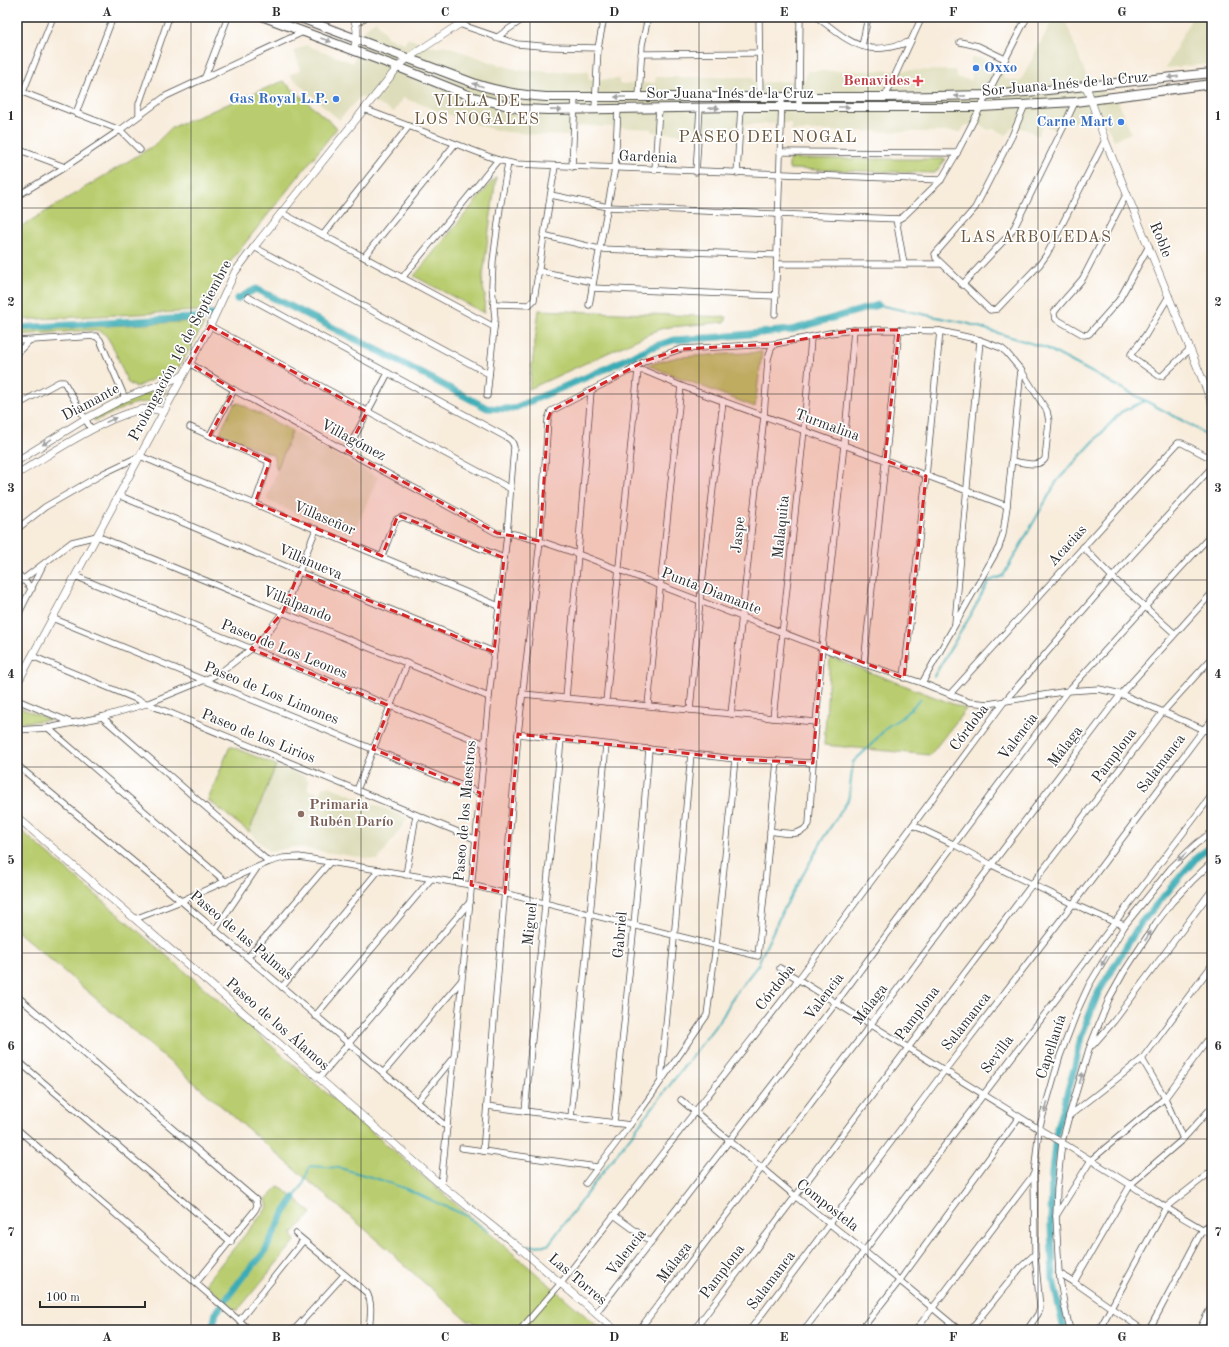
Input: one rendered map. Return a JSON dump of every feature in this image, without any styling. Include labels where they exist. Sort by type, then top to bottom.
[{"type":"main road","name":"Sor Juana Inés de la Cruz","points":[[264,17],[398,66],[470,96],[496,104],[522,109],[595,110],[742,107],[981,107],[1075,102],[1212,84]]},
{"type":"main road","name":"Sor Juana Inés de la Cruz","points":[[298,17],[476,84],[501,92],[522,96],[760,98],[987,95],[1212,73]]},
{"type":"main road","points":[[924,96],[924,107]]},
{"type":"street","points":[[52,17],[20,91],[120,130],[140,150]]},
{"type":"street","points":[[76,113],[113,17]]},
{"type":"street","points":[[139,115],[139,104],[169,17]]},
{"type":"street","points":[[205,77],[228,17]]},
{"type":"street","points":[[354,50],[357,39],[355,20],[366,17]]},
{"type":"street","name":"Prolongación 16 de Septiembre","points":[[17,684],[210,326],[236,272],[254,247],[398,66],[470,17]]},
{"type":"street","points":[[496,38],[526,17]]},
{"type":"street","points":[[595,110],[598,48],[604,17]]},
{"type":"street","points":[[639,97],[641,54],[648,17]]},
{"type":"street","points":[[759,17],[760,98]]},
{"type":"street","points":[[799,107],[800,17]]},
{"type":"street","points":[[817,17],[849,40],[862,46],[878,48],[910,42]]},
{"type":"street","points":[[862,46],[868,17]]},
{"type":"street","points":[[885,97],[922,17]]},
{"type":"street","points":[[551,195],[608,207],[896,219],[904,216],[941,180],[957,153],[1026,19],[1017,17]]},
{"type":"street","points":[[459,24],[517,44],[531,46],[598,48]]},
{"type":"street","points":[[17,196],[65,167],[120,130],[166,96],[303,32]]},
{"type":"street","points":[[960,42],[978,46],[1005,59]]},
{"type":"street","points":[[641,54],[760,53]]},
{"type":"street","name":"Roble","points":[[1086,86],[1127,193],[1212,403]]},
{"type":"street","points":[[572,167],[575,97]]},
{"type":"street","points":[[776,314],[782,97]]},
{"type":"street","points":[[962,285],[1009,235],[1015,226],[1075,102]]},
{"type":"street","points":[[1025,105],[1012,136],[975,208],[935,256],[962,285],[990,310],[996,310],[1040,264],[1047,254],[1106,140]]},
{"type":"street","points":[[738,173],[742,107]]},
{"type":"street","points":[[655,170],[659,108]]},
{"type":"street","points":[[696,172],[700,108]]},
{"type":"street","name":"Gardenia","points":[[364,109],[508,163],[696,172],[941,180]]},
{"type":"street","points":[[589,305],[615,168],[618,109]]},
{"type":"street","points":[[323,235],[408,126]]},
{"type":"street","points":[[364,257],[456,144]]},
{"type":"street","points":[[17,149],[65,167]]},
{"type":"street","points":[[780,152],[957,153]]},
{"type":"street","points":[[402,278],[498,160]]},
{"type":"street","points":[[487,396],[494,327],[492,286],[493,261],[508,163]]},
{"type":"street","points":[[494,304],[529,305],[532,302],[555,166]]},
{"type":"street","points":[[1127,193],[1083,278],[1055,311],[1054,317],[1084,334],[1089,334],[1114,306],[1149,246]]},
{"type":"street","points":[[282,213],[494,327]]},
{"type":"street","points":[[896,219],[904,264]]},
{"type":"street","points":[[544,235],[599,249],[777,255]]},
{"type":"street","points":[[254,247],[489,374]]},
{"type":"street","points":[[777,264],[941,264]]},
{"type":"street","points":[[538,271],[593,282]]},
{"type":"street","points":[[592,288],[776,296]]},
{"type":"street","points":[[1169,296],[1151,327],[1131,356],[1159,376],[1162,376],[1190,349]]},
{"type":"street","points":[[248,297],[388,373],[347,451]]},
{"type":"street","points":[[210,326],[511,489]]},
{"type":"street","points":[[770,831],[798,833],[805,831],[809,824],[815,722],[844,445],[854,330]]},
{"type":"street","points":[[483,1151],[518,734],[540,541],[549,415],[552,411],[645,361],[681,349],[775,344],[830,333],[854,330],[940,331],[980,340],[1001,348],[1021,370],[1048,416],[1049,421],[1043,462],[1038,464],[1012,461]]},
{"type":"street","points":[[864,664],[899,330]]},
{"type":"street","points":[[904,678],[940,331]]},
{"type":"street","points":[[17,341],[96,336],[100,340],[125,398]]},
{"type":"street","name":"Malaquita","points":[[773,718],[804,430],[811,338]]},
{"type":"street","points":[[17,353],[29,340]]},
{"type":"street","points":[[955,625],[980,340]]},
{"type":"street","name":"Jaspe","points":[[731,714],[764,416],[768,359],[775,344]]},
{"type":"street","name":"Villagómez","points":[[190,363],[234,390],[498,533],[507,534]]},
{"type":"street","points":[[606,702],[638,370],[627,372]]},
{"type":"street","name":"Turmalina","points":[[638,370],[645,371],[681,386],[804,430],[1006,506]]},
{"type":"street","points":[[922,683],[999,547],[1003,534],[1021,370]]},
{"type":"street","name":"Paseo de los Maestros","points":[[388,373],[511,439],[514,447],[507,534],[489,698],[441,1185]]},
{"type":"street","name":"Diamante","points":[[17,461],[85,419],[125,398],[182,376]]},
{"type":"street","points":[[17,405],[59,382],[64,382],[90,429]]},
{"type":"street","points":[[648,706],[681,386]]},
{"type":"street","points":[[210,435],[234,390]]},
{"type":"street","points":[[566,698],[591,391]]},
{"type":"street","points":[[690,710],[700,601],[722,400]]},
{"type":"street","name":"Diamante","points":[[17,474],[90,429],[135,411],[146,409],[164,412]]},
{"type":"street","points":[[190,427],[268,461],[268,466],[255,503]]},
{"type":"street","name":"Acacias","points":[[950,694],[1178,443],[1182,442],[1212,459]]},
{"type":"street","points":[[17,529],[52,504],[104,473],[140,456]]},
{"type":"street","name":"Villaseñor","points":[[140,456],[499,606]]},
{"type":"street","name":"Córdoba","points":[[520,1330],[560,1283],[798,980],[1004,702],[1112,577],[1212,467]]},
{"type":"street","name":"Villanueva","points":[[118,495],[299,572],[494,652]]},
{"type":"street","points":[[382,556],[395,522],[397,519],[403,517],[504,558]]},
{"type":"street","points":[[17,730],[48,728],[102,717],[146,704],[221,672],[251,650],[268,633],[283,612],[316,529]]},
{"type":"street","name":"Punta Diamante","points":[[507,534],[514,534],[540,541],[578,554],[864,664],[922,683],[975,703],[988,704],[1099,689],[1121,694],[1162,713],[1212,733]]},
{"type":"street","name":"Valencia","points":[[596,1313],[835,1004],[1068,692],[1212,534]]},
{"type":"street","points":[[17,584],[72,542],[97,536]]},
{"type":"street","name":"Villalpando","points":[[97,536],[489,698]]},
{"type":"street","points":[[1083,547],[1112,577],[1174,634]]},
{"type":"street","points":[[17,617],[43,564]]},
{"type":"street","points":[[17,573],[32,589]]},
{"type":"street","name":"Paseo de Los Leones","points":[[75,576],[251,650],[485,744]]},
{"type":"street","name":"Málaga","points":[[639,1330],[1121,694],[1212,593]]},
{"type":"street","name":"Paseo de Los Limones","points":[[52,618],[480,793]]},
{"type":"street","name":"Paseo de los Lirios","points":[[32,656],[475,839]]},
{"type":"street","name":"Pamplona","points":[[694,1330],[1162,713],[1212,658]]},
{"type":"street","points":[[357,790],[407,664]]},
{"type":"street","points":[[523,694],[815,722]]},
{"type":"street","points":[[17,700],[72,723]]},
{"type":"street","points":[[102,717],[270,862]]},
{"type":"street","name":"Salamanca","points":[[750,1330],[945,1070],[1212,720]]},
{"type":"street","points":[[48,728],[226,882]]},
{"type":"street","points":[[518,734],[735,759],[812,763]]},
{"type":"street","name":"Miguel","points":[[525,1111],[561,740]]},
{"type":"street","points":[[571,1117],[606,745]]},
{"type":"street","name":"Gabriel","points":[[614,1122],[650,749]]},
{"type":"street","points":[[661,1082],[691,754]]},
{"type":"street","points":[[586,1183],[661,1082],[707,1015],[716,945],[735,759]]},
{"type":"street","points":[[135,919],[226,882],[270,862],[292,857],[471,885],[590,916],[634,925],[758,956],[777,761]]},
{"type":"street","name":"Paseo de las Palmas","points":[[17,765],[181,901],[447,1127]]},
{"type":"street","name":"Sevilla","points":[[804,1330],[1212,795]]},
{"type":"street","points":[[406,875],[416,815]]},
{"type":"street","name":"Paseo de los Álamos","points":[[17,817],[441,1185],[522,1250]]},
{"type":"street","points":[[913,825],[1073,904],[1114,922],[1125,925]]},
{"type":"street","name":"Capellanía","points":[[1027,1330],[1038,1314],[1040,1303],[1035,1254],[1034,1174],[1042,1131],[1060,1056],[1089,985],[1125,925],[1171,868],[1196,844],[1212,832]]},
{"type":"street","points":[[248,958],[330,862]]},
{"type":"street","points":[[1070,1330],[1064,1304],[1060,1272],[1056,1216],[1060,1141],[1090,1049],[1109,999],[1124,972],[1172,902],[1212,862]]},
{"type":"street","points":[[215,930],[258,867]]},
{"type":"street","points":[[282,987],[379,870]]},
{"type":"street","points":[[316,1016],[431,879]]},
{"type":"street","points":[[1090,1049],[1114,1022],[1212,890]]},
{"type":"street","points":[[319,1078],[470,901]]},
{"type":"street","points":[[1069,1116],[1142,1059],[1212,965]]},
{"type":"street","points":[[780,968],[835,1004],[908,1047],[1212,1235]]},
{"type":"street","points":[[383,1073],[462,981]]},
{"type":"street","points":[[17,996],[256,1200],[257,1206],[196,1283]]},
{"type":"street","points":[[1056,1216],[1092,1160],[1165,1098],[1212,1034]]},
{"type":"street","points":[[417,1102],[453,1058]]},
{"type":"street","points":[[1142,1059],[1165,1098],[1183,1139]]},
{"type":"street","points":[[17,1060],[230,1242]]},
{"type":"street","name":"Compostela","points":[[681,1100],[762,1169],[900,1280],[959,1330]]},
{"type":"street","points":[[487,1106],[630,1125]]},
{"type":"street","points":[[1074,1282],[1131,1184],[1183,1139],[1212,1107]]},
{"type":"street","points":[[861,1330],[900,1280],[1019,1117]]},
{"type":"street","points":[[17,1128],[250,1330]]},
{"type":"street","points":[[462,1148],[598,1167]]},
{"type":"street","points":[[1099,1330],[1166,1207],[1212,1171]]},
{"type":"street","points":[[916,1330],[1034,1174]]},
{"type":"street","points":[[614,1215],[651,1242]]},
{"type":"street","points":[[1149,1330],[1203,1229],[1212,1223]]},
{"type":"street","points":[[296,1234],[367,1293],[369,1297],[370,1330]]},
{"type":"street","points":[[239,1321],[303,1241]]},
{"type":"street","name":"Las Torres","points":[[522,1250],[615,1330]]},
{"type":"street","points":[[970,1330],[1021,1267],[1035,1254]]},
{"type":"street","points":[[1060,1272],[1143,1330]]},
{"type":"street","points":[[294,1330],[344,1275]]},
{"type":"street","points":[[1199,1330],[1212,1305]]},
{"type":"highlighted area","points":[[210,326],[367,412],[347,451],[497,533],[540,541],[548,419],[551,411],[645,361],[681,349],[775,344],[854,330],[899,330],[885,460],[926,476],[904,678],[822,647],[813,763],[735,759],[518,734],[505,893],[471,885],[480,793],[373,749],[390,706],[251,649],[283,612],[299,572],[494,652],[504,558],[398,515],[382,556],[255,503],[270,461],[210,435],[234,390],[189,363]]},
{"type":"shaded area","points":[[1054,17],[1064,17],[1088,80],[1119,103],[1131,133],[1114,140],[1103,119],[1088,124],[1081,122],[1060,123],[1056,131],[1043,124],[1038,136],[1026,129],[1012,127],[1007,135],[994,129],[988,130],[980,125],[965,125],[961,132],[791,131],[791,123],[736,125],[734,131],[694,129],[692,135],[651,132],[651,129],[587,126],[570,127],[569,136],[539,135],[499,131],[403,98],[394,112],[361,96],[339,120],[289,75],[301,70],[294,51],[306,45],[353,63],[365,29],[376,20],[388,38],[405,43],[407,38],[438,48],[444,45],[490,62],[518,70],[551,72],[588,71],[589,80],[619,79],[619,84],[655,83],[656,77],[753,77],[754,83],[805,80],[807,71],[955,70],[957,78],[972,80],[971,58],[983,58],[1005,69],[1003,78],[1020,82]]},
{"type":"shaded area","points":[[1192,17],[1212,17],[1212,64],[1166,68]]},
{"type":"shaded area","points":[[292,431],[378,477],[353,536],[332,526],[329,521],[331,517],[317,511],[315,515],[308,518],[268,501],[267,497]]},
{"type":"shaded area","name":"Primaria Rubén Darío","points":[[276,765],[305,776],[309,782],[307,789],[320,794],[322,787],[329,786],[408,818],[378,860],[293,847],[270,852],[249,832]]},
{"type":"green space","points":[[283,81],[337,128],[230,262],[210,307],[198,311],[17,320],[17,229],[153,146],[171,128]]},
{"type":"green space","points":[[789,159],[946,159],[935,173],[789,169]]},
{"type":"green space","points":[[496,177],[482,283],[485,296],[484,313],[414,276]]},
{"type":"green space","points":[[539,310],[727,317],[725,322],[660,329],[529,389]]},
{"type":"green space","points":[[199,321],[204,324],[179,367],[136,387],[128,383],[110,342],[103,333],[99,331],[17,335],[17,331]]},
{"type":"green space","points":[[762,352],[755,407],[647,365],[678,357]]},
{"type":"green space","points":[[162,386],[166,389],[159,404],[146,402],[133,404],[94,421],[93,416]]},
{"type":"green space","points":[[239,403],[292,431],[277,470],[273,455],[221,434],[221,430],[234,404]]},
{"type":"green space","points":[[830,657],[966,709],[930,755],[824,745]]},
{"type":"green space","points":[[18,707],[51,720],[17,723]]},
{"type":"green space","points":[[230,746],[276,765],[249,832],[208,800]]},
{"type":"green space","points":[[17,827],[602,1330],[483,1330],[471,1320],[469,1322],[394,1256],[395,1255],[17,931]]},
{"type":"green space","points":[[279,1186],[312,1213],[292,1234],[295,1241],[238,1310],[235,1310],[206,1284],[206,1282],[268,1207],[266,1199]]},
{"type":"waterway","points":[[237,299],[256,289],[381,352],[487,408],[512,409],[594,374],[652,347],[674,340],[791,330],[878,305]]},
{"type":"waterway","points":[[878,305],[966,323],[1046,348],[1187,423],[1212,438]]},
{"type":"waterway","points":[[17,328],[206,317],[212,314]]},
{"type":"waterway","points":[[934,676],[969,618],[989,581],[1003,576],[1057,481],[1121,412],[1145,401]]},
{"type":"waterway","points":[[528,1246],[548,1245],[723,1016],[733,997],[758,965],[782,912],[826,834],[847,802],[853,762],[888,726],[901,718],[921,699]]},
{"type":"waterway","points":[[1064,1330],[1053,1279],[1051,1225],[1052,1172],[1057,1128],[1075,1066],[1081,1037],[1098,993],[1140,924],[1197,857],[1212,846]]},
{"type":"waterway","points":[[294,1198],[302,1186],[310,1166],[340,1168],[406,1189],[465,1215],[489,1232]]},
{"type":"waterway","points":[[212,1330],[216,1313],[241,1279],[264,1253],[285,1211],[294,1198]]},
{"type":"place","name":"Oxxo","points":[[976,68]]},
{"type":"place","name":"Benavides","points":[[918,81]]},
{"type":"place","name":"Gas Royal L.P.","points":[[336,99]]},
{"type":"place","name":"Carne Mart","points":[[1121,122]]},
{"type":"place","name":"Primaria Rubén Darío","points":[[301,814]]},
{"type":"district","name":"VILLA DE LOS NOGALES","points":[[477,111]]},
{"type":"district","name":"PASEO DEL NOGAL","points":[[768,137]]},
{"type":"district","name":"LAS ARBOLEDAS","points":[[1036,238]]}]
